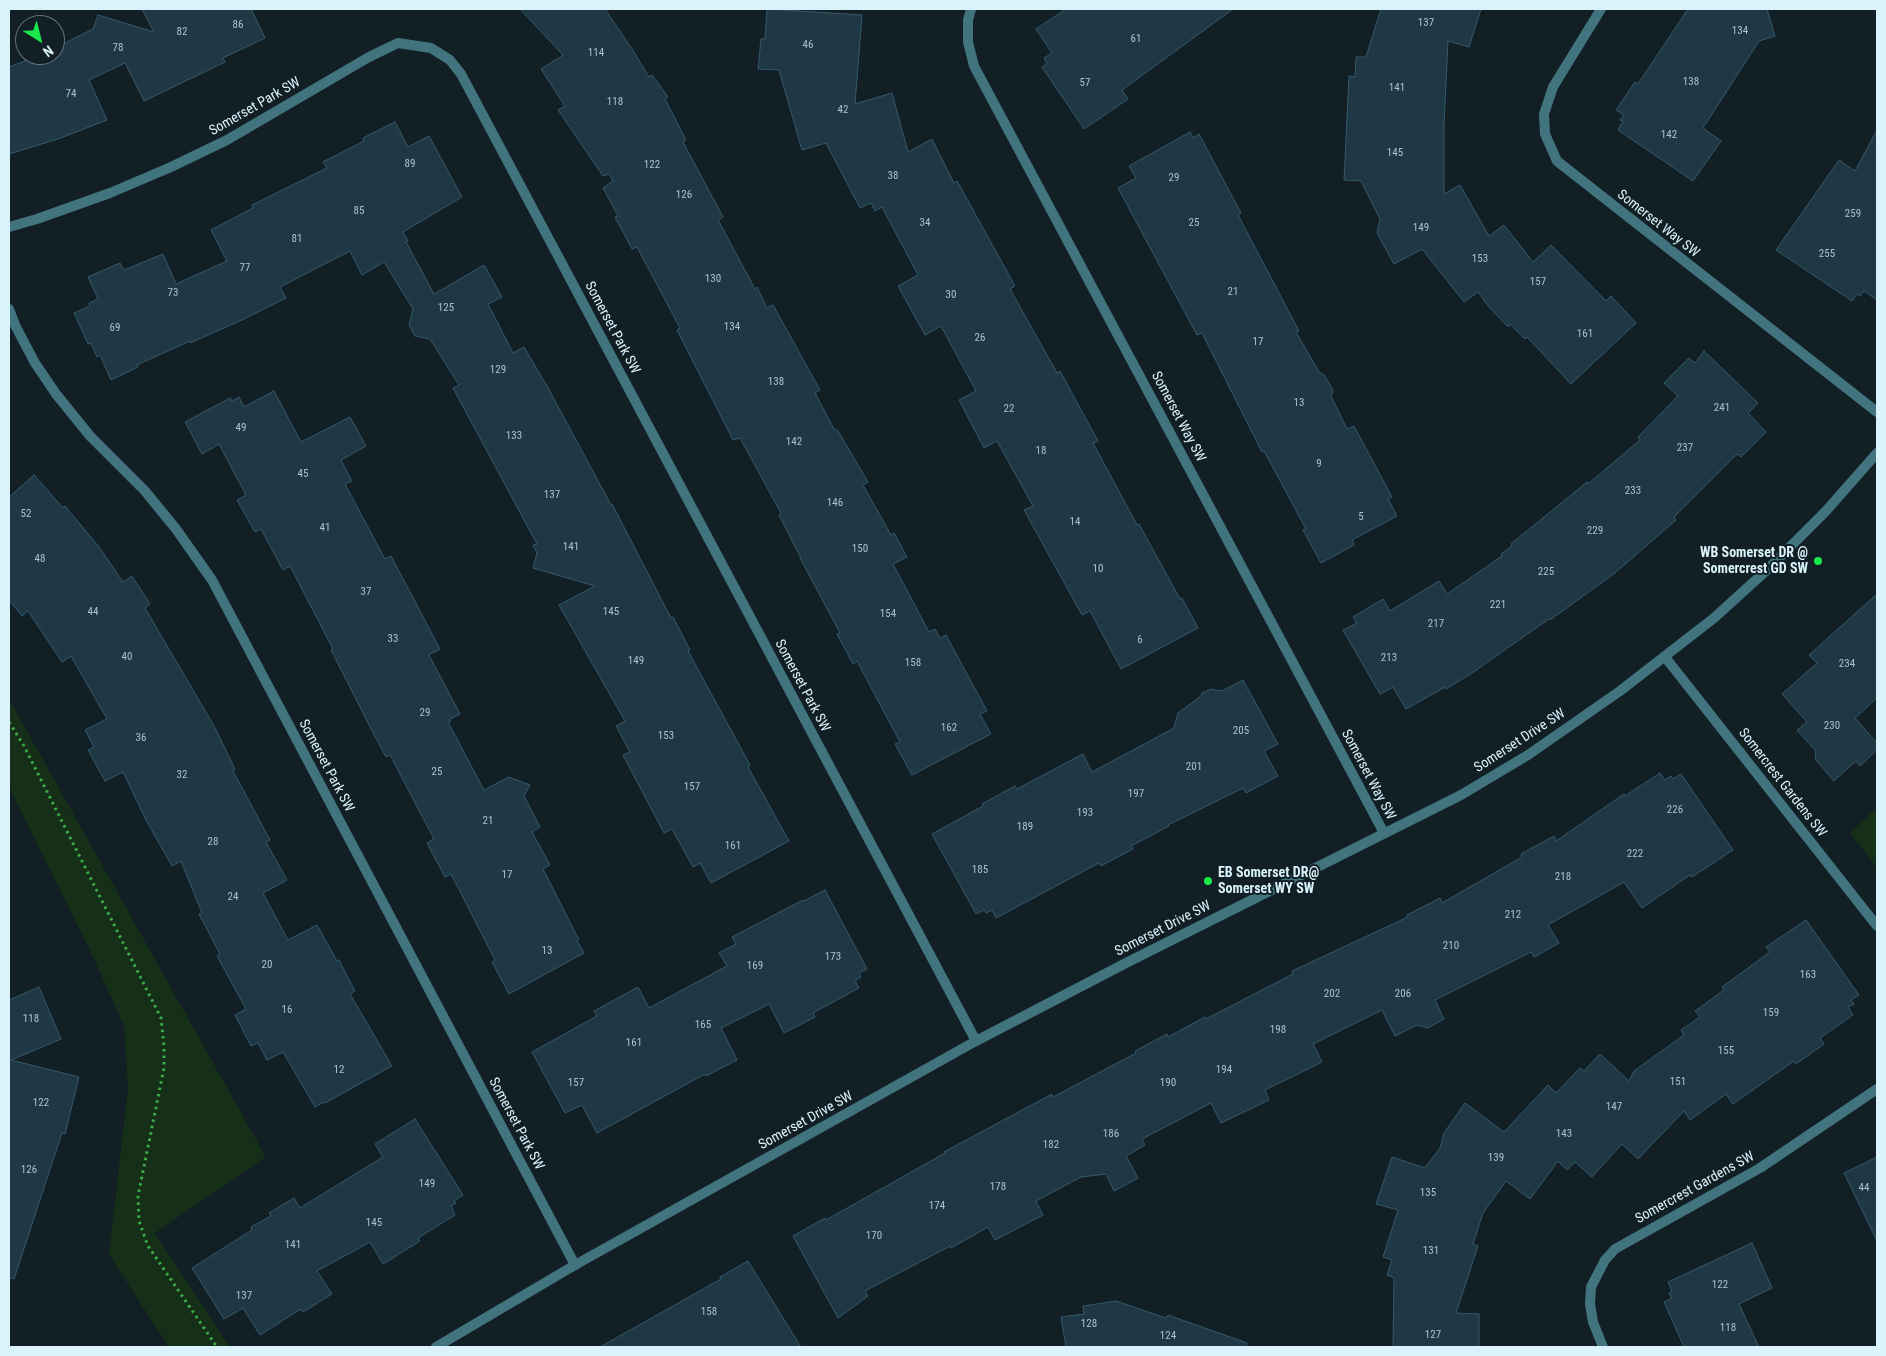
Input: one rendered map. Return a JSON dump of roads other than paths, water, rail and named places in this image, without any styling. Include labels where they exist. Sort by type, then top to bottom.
[{"type":"street","name":"Somerset Way SW","points":[[971,9],[968,20],[968,42],[974,66],[1384,833]]},
{"type":"street","name":"Somerset Way SW","points":[[1601,9],[1553,87],[1544,114],[1545,134],[1557,161],[1877,412]]},
{"type":"street","name":"Somerset Park SW","points":[[9,227],[110,193],[171,167],[227,140],[369,57],[398,43],[431,48],[450,60],[461,74],[976,1042]]},
{"type":"street","name":"Somerset Park SW","points":[[9,309],[15,325],[35,363],[56,394],[90,436],[145,491],[176,529],[212,580],[575,1265]]},
{"type":"street","name":"Somerset Drive SW","points":[[436,1347],[575,1265],[976,1042],[1461,794],[1528,755],[1620,691],[1714,618],[1768,569],[1826,511],[1877,453]]},
{"type":"street","name":"Somercrest Gardens SW","points":[[1665,657],[1877,926]]},
{"type":"street","name":"Somercrest Gardens SW","points":[[1603,1347],[1593,1322],[1590,1304],[1591,1287],[1605,1260],[1615,1249],[1760,1168],[1877,1089]]},
{"type":"place","name":"WB Somerset DR @ Somercrest GD SW","points":[[1818,561]]},
{"type":"place","name":"EB Somerset DR@ Somerset WY SW","points":[[1208,881]]}]
